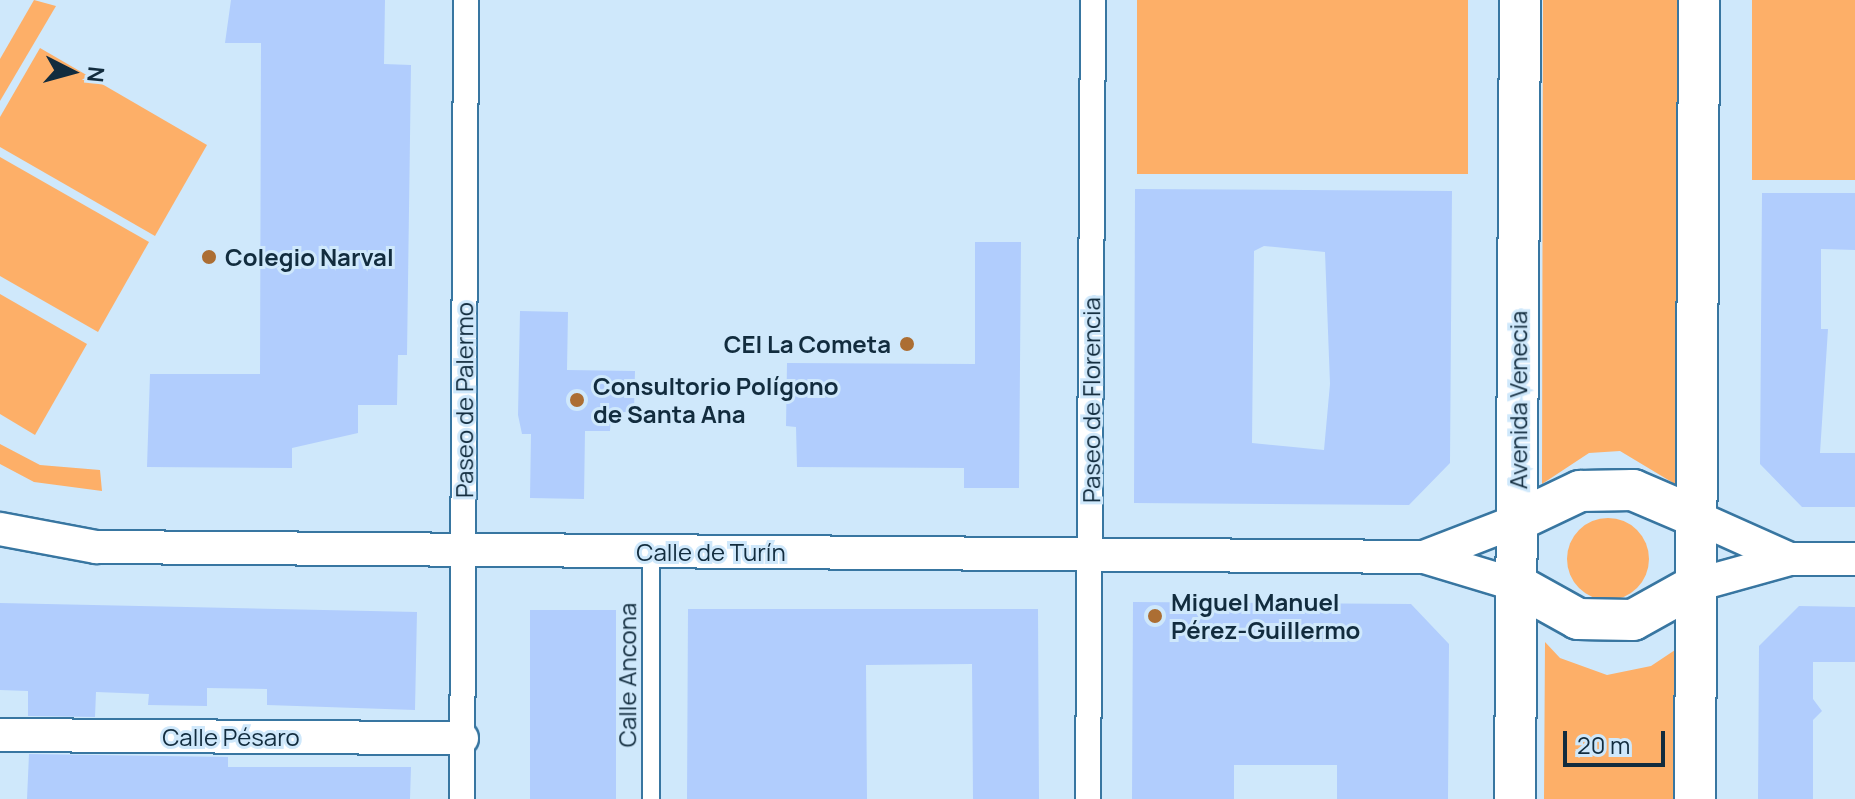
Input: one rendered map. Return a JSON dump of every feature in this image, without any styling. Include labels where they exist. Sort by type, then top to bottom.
[{"type":"street","name":"Paseo de Palermo","points":[[462,799],[466,0]]},
{"type":"street","name":"Paseo de Florencia","points":[[1088,799],[1093,0]]},
{"type":"street","name":"Avenida Venecia","points":[[1515,799],[1520,0]]},
{"type":"street","points":[[1695,799],[1699,0]]},
{"type":"street","points":[[1517,521],[1580,491],[1633,490],[1790,559]]},
{"type":"street","name":"Calle de Turín","points":[[1424,557],[1517,521]]},
{"type":"street","name":"Calle de Turín","points":[[0,529],[96,547],[1424,557],[1517,585]]},
{"type":"street","points":[[1517,585],[1578,619],[1633,620],[1696,585],[1790,559],[1855,559]]},
{"type":"street","name":"Calle Pésaro","points":[[0,735],[462,738]]},
{"type":"lane","name":"Calle Ancona","points":[[651,551],[651,799]]},
{"type":"shaded area","points":[[34,0],[56,6],[0,101],[0,59]]},
{"type":"shaded area","points":[[1137,0],[1468,0],[1468,174],[1137,174]]},
{"type":"shaded area","points":[[1543,0],[1678,0],[1675,484],[1620,451],[1589,453],[1542,484]]},
{"type":"shaded area","points":[[1752,0],[1855,0],[1855,180],[1752,180]]},
{"type":"shaded area","points":[[40,48],[207,145],[155,236],[0,147],[0,117]]},
{"type":"shaded area","points":[[0,157],[149,242],[98,332],[0,276]]},
{"type":"shaded area","points":[[0,294],[87,344],[35,435],[0,414]]},
{"type":"shaded area","points":[[0,444],[40,465],[100,470],[102,491],[34,482],[0,464]]},
{"type":"shaded area","points":[[1600,518],[1616,518],[1631,525],[1642,536],[1649,559],[1646,575],[1637,588],[1616,600],[1600,600],[1585,593],[1574,582],[1567,567],[1567,551],[1574,536],[1585,525]]},
{"type":"shaded area","points":[[1545,642],[1560,658],[1607,675],[1651,666],[1675,650],[1674,799],[1544,799]]},
{"type":"building","points":[[231,0],[385,0],[384,64],[411,65],[407,355],[398,355],[397,405],[358,405],[358,433],[292,448],[292,468],[147,467],[150,374],[260,374],[261,43],[225,43]]},
{"type":"building","points":[[1135,189],[1452,191],[1450,463],[1409,505],[1134,503]],"holes":[[[1264,246],[1325,252],[1330,384],[1324,450],[1252,443],[1254,251]]]},
{"type":"building","points":[[1762,193],[1855,193],[1855,250],[1821,249],[1821,329],[1828,329],[1820,453],[1855,453],[1855,507],[1802,507],[1760,464]]},
{"type":"building","points":[[975,242],[1021,242],[1019,488],[964,488],[964,468],[797,467],[796,427],[786,426],[787,363],[975,364]]},
{"type":"building","name":"Consultorio Polígono de Santa Ana","points":[[520,311],[568,312],[567,370],[635,371],[634,412],[611,412],[610,431],[585,431],[584,499],[530,498],[531,434],[522,434],[518,415]]},
{"type":"building","points":[[1133,602],[1411,604],[1449,644],[1448,799],[1337,799],[1337,765],[1234,765],[1234,799],[1132,799]]},
{"type":"building","points":[[0,603],[417,612],[415,710],[267,705],[267,689],[207,688],[207,706],[148,705],[149,694],[96,692],[95,717],[28,716],[28,691],[0,690]]},
{"type":"building","points":[[1799,606],[1855,607],[1855,662],[1813,662],[1813,699],[1822,711],[1813,720],[1813,799],[1758,799],[1759,646]]},
{"type":"building","points":[[688,609],[1038,609],[1039,799],[973,799],[972,664],[866,665],[867,799],[687,799]]},
{"type":"building","points":[[530,610],[616,610],[616,799],[530,799]]},
{"type":"building","points":[[29,754],[228,757],[228,767],[411,767],[410,799],[27,799]]},
{"type":"place","name":"Colegio Narval","points":[[209,257]]},
{"type":"place","name":"CEI La Cometa","points":[[907,344]]},
{"type":"place","name":"Consultorio Polígono de Santa Ana","points":[[577,400]]},
{"type":"place","name":"Miguel Manuel Pérez-Guillermo","points":[[1155,616]]}]
